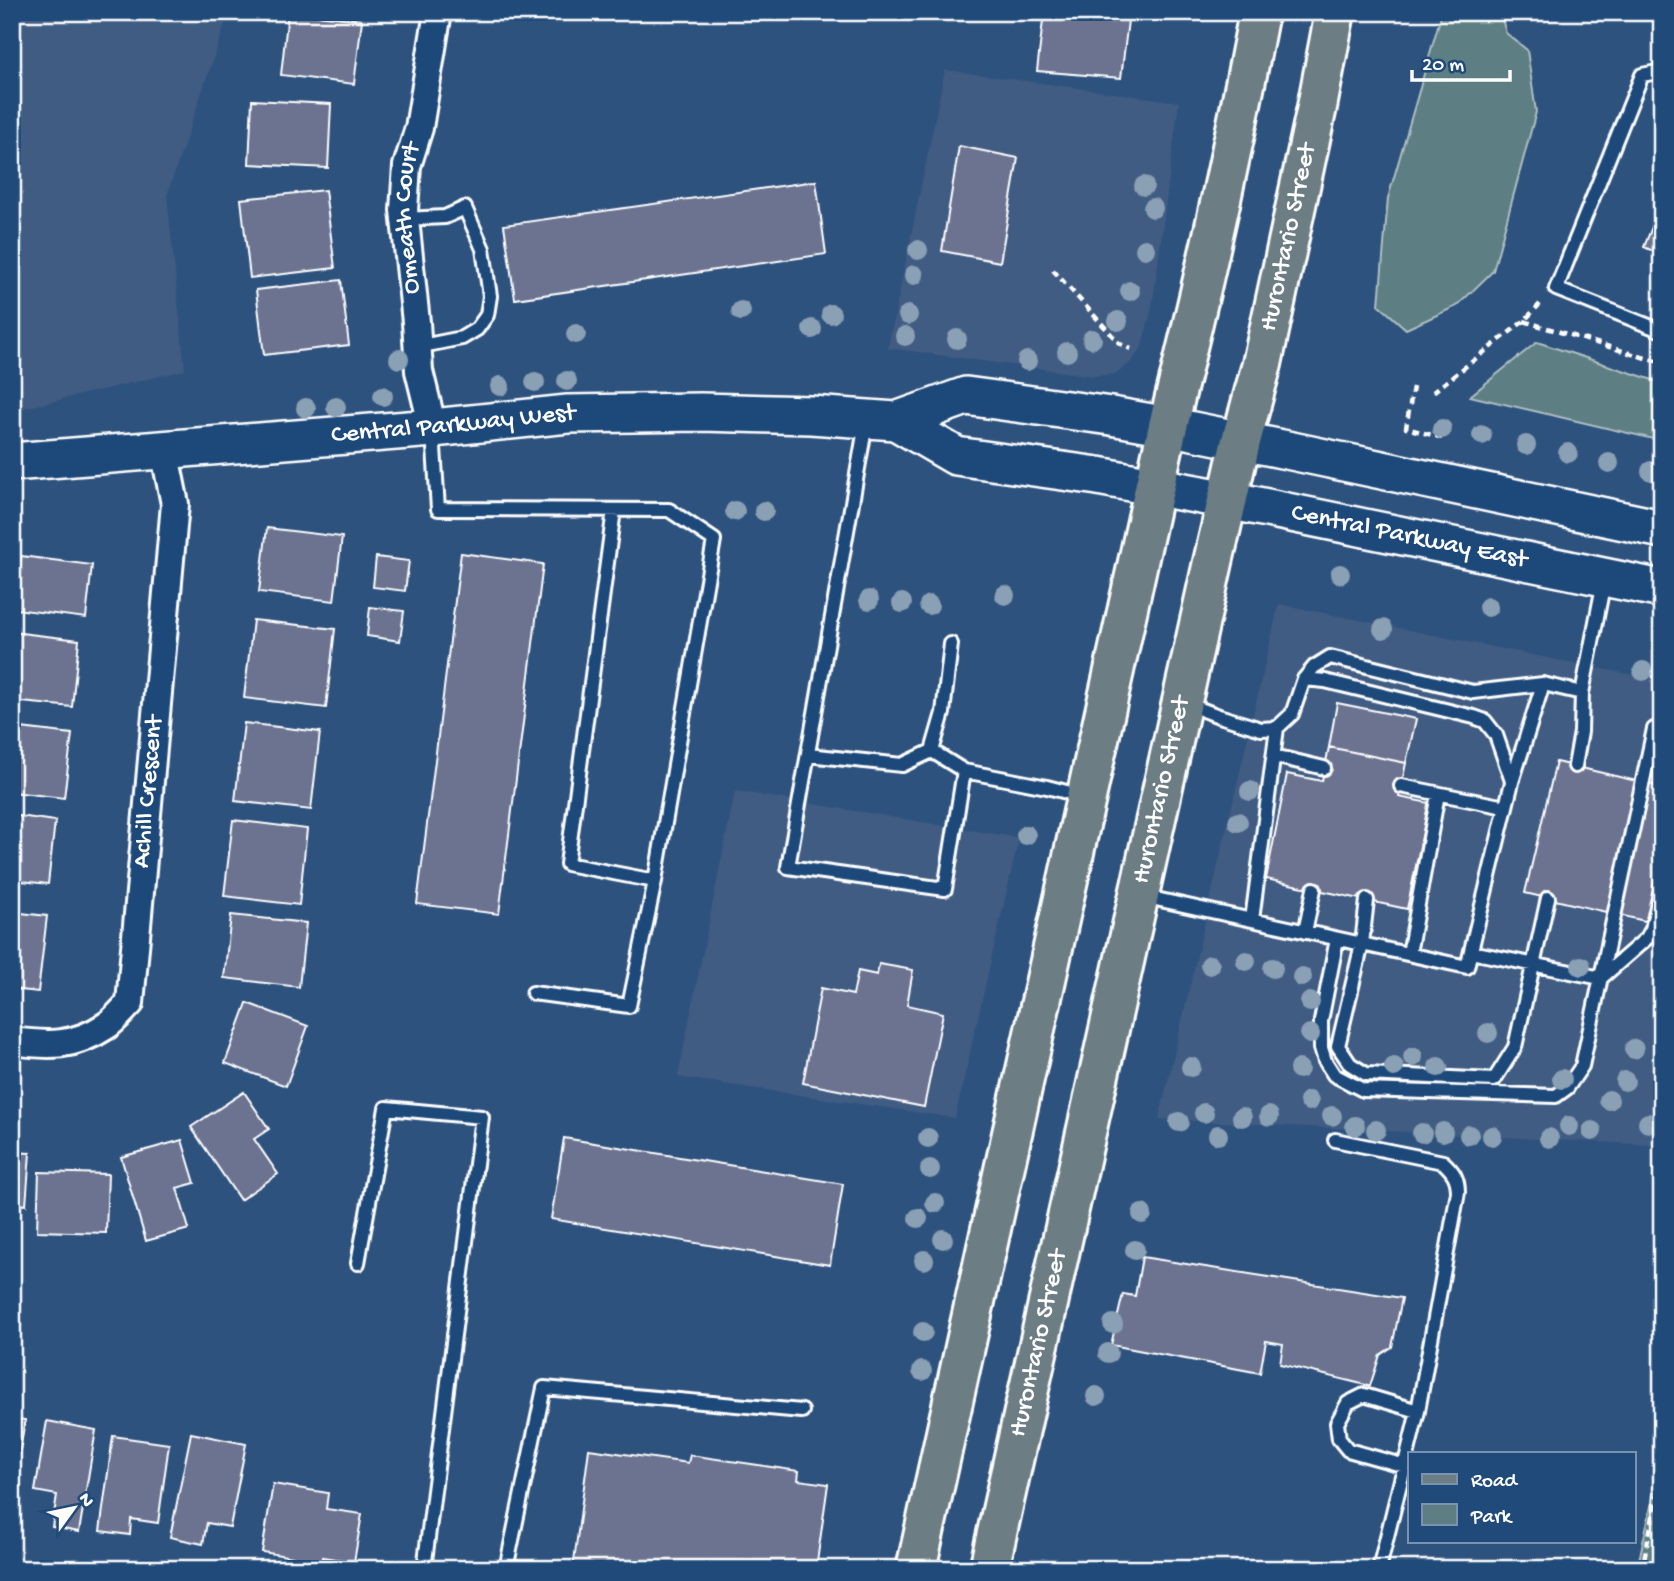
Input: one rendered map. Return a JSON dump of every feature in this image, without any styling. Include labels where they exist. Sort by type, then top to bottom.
[{"type":"main road","points":[[916,1569],[1168,426],[1240,113],[1259,12]]},
{"type":"main road","name":"Hurontario Street","points":[[989,1569],[1241,441],[1265,350],[1335,12]]},
{"type":"street","name":"Omeath Court","points":[[433,428],[419,371],[404,219],[407,166],[419,128],[438,12]]},
{"type":"street","name":"Central Parkway West","points":[[12,462],[433,428],[568,414],[701,412],[882,420],[966,396],[1168,426]]},
{"type":"street","name":"Central Parkway West","points":[[882,420],[956,456],[1155,486]]},
{"type":"street","points":[[1168,426],[1662,529]]},
{"type":"street","name":"Achill Crescent","points":[[12,1041],[40,1044],[76,1042],[108,1025],[130,1003],[175,504],[164,450]]},
{"type":"street","name":"Central Parkway East","points":[[1155,486],[1662,589]]},
{"type":"street","points":[[1605,577],[1618,520]]},
{"type":"lane","points":[[1662,71],[1642,75],[1556,289],[1662,331]]},
{"type":"lane","points":[[404,219],[445,217],[465,208],[484,249],[490,296],[487,315],[477,329],[462,338],[417,347]]},
{"type":"lane","points":[[882,420],[808,755],[788,867],[946,889],[964,771]]},
{"type":"lane","points":[[433,428],[439,509],[669,510],[714,540],[655,881],[629,1006],[533,993]]},
{"type":"lane","points":[[614,510],[567,864],[655,881]]},
{"type":"lane","points":[[1575,766],[1581,732],[1582,692],[1605,577]]},
{"type":"lane","points":[[808,755],[902,765],[932,751],[943,713],[951,644]]},
{"type":"lane","points":[[1182,702],[1261,729],[1277,728],[1292,714],[1304,679],[1314,667],[1330,657],[1473,692],[1544,684],[1582,692]]},
{"type":"lane","points":[[1304,679],[1325,681],[1485,721],[1496,735],[1512,782]]},
{"type":"lane","points":[[1139,896],[1467,967],[1512,782],[1544,684]]},
{"type":"lane","points":[[1252,920],[1277,728]]},
{"type":"lane","points":[[1337,939],[1321,1021],[1321,1048],[1334,1075],[1363,1090],[1556,1096],[1567,1088],[1582,1066],[1654,729]]},
{"type":"lane","points":[[932,751],[964,771],[1087,797]]},
{"type":"lane","points":[[1274,757],[1324,768]]},
{"type":"lane","points":[[1401,786],[1506,807]]},
{"type":"lane","points":[[1409,954],[1438,794]]},
{"type":"lane","points":[[1601,978],[1647,938],[1652,929],[1662,884]]},
{"type":"lane","points":[[1305,932],[1314,889]]},
{"type":"lane","points":[[1367,900],[1362,944],[1338,1046],[1350,1064],[1366,1074],[1494,1080],[1515,1047],[1548,898]]},
{"type":"lane","points":[[1471,952],[1601,978]]},
{"type":"lane","points":[[358,1263],[386,1108],[482,1117],[424,1569]]},
{"type":"lane","points":[[1335,1140],[1443,1162],[1455,1175],[1458,1183],[1408,1452]]},
{"type":"lane","points":[[506,1569],[544,1388],[802,1411]]},
{"type":"lane","points":[[1405,1466],[1348,1450],[1339,1438],[1336,1423],[1348,1403],[1364,1395],[1418,1410]]},
{"type":"lane","points":[[1379,1569],[1408,1453]]},
{"type":"path","points":[[1054,270],[1120,344],[1131,349]]},
{"type":"path","points":[[1433,392],[1524,321],[1556,289]]},
{"type":"path","points":[[1524,321],[1662,363]]},
{"type":"path","points":[[1413,387],[1406,428],[1443,438]]},
{"type":"path","points":[[1642,1569],[1662,1473]]},
{"type":"shaded area","points":[[12,12],[229,12],[167,195],[185,370],[12,411]]},
{"type":"shaded area","points":[[945,70],[1179,102],[1152,308],[1141,349],[1130,363],[1116,374],[1094,376],[888,348]]},
{"type":"shaded area","points":[[1279,604],[1662,681],[1662,1108],[1653,1145],[1159,1119]]},
{"type":"shaded area","points":[[735,791],[1019,838],[955,1118],[678,1077]]},
{"type":"green space","points":[[1442,12],[1500,12],[1506,33],[1527,50],[1536,112],[1493,271],[1457,306],[1406,329],[1379,305],[1388,198]]},
{"type":"green space","points":[[1537,342],[1662,383],[1662,441],[1470,396]]},
{"type":"green space","points":[[1662,1457],[1662,1569],[1637,1569]]},
{"type":"building","points":[[288,12],[362,20],[354,84],[281,75]]},
{"type":"building","points":[[1044,12],[1129,12],[1121,78],[1037,71]]},
{"type":"building","points":[[252,100],[331,104],[328,168],[249,164]]},
{"type":"building","points":[[959,146],[1018,158],[1000,262],[942,251]]},
{"type":"building","points":[[816,181],[826,254],[515,299],[504,225]]},
{"type":"building","points":[[325,190],[335,268],[250,278],[241,199]]},
{"type":"building","points":[[1662,202],[1662,255],[1644,247]]},
{"type":"building","points":[[341,280],[349,345],[264,355],[256,290]]},
{"type":"building","points":[[267,528],[342,537],[334,601],[259,592]]},
{"type":"building","points":[[461,553],[543,564],[499,914],[417,904]]},
{"type":"building","points":[[21,556],[92,565],[86,618],[15,609]]},
{"type":"building","points":[[376,557],[409,561],[405,591],[373,587]]},
{"type":"building","points":[[370,607],[404,611],[400,641],[367,636]]},
{"type":"building","points":[[253,620],[335,629],[326,708],[244,698]]},
{"type":"building","points":[[12,632],[79,640],[72,707],[12,701]]},
{"type":"building","points":[[1337,703],[1416,719],[1406,763],[1329,747]]},
{"type":"building","points":[[244,723],[320,732],[311,810],[235,801]]},
{"type":"building","points":[[12,727],[72,734],[64,798],[12,792]]},
{"type":"building","points":[[1329,747],[1406,763],[1399,797],[1429,803],[1407,909],[1266,879],[1287,774],[1322,781]]},
{"type":"building","points":[[1556,762],[1662,787],[1662,925],[1525,893]]},
{"type":"building","points":[[12,815],[55,821],[48,884],[12,880]]},
{"type":"building","points":[[233,820],[307,829],[299,905],[224,896]]},
{"type":"building","points":[[12,912],[47,916],[38,992],[12,989]]},
{"type":"building","points":[[231,915],[306,923],[299,987],[224,978]]},
{"type":"building","points":[[879,964],[913,970],[907,1005],[943,1013],[924,1107],[803,1083],[821,988],[853,995],[858,971],[877,975]]},
{"type":"building","points":[[247,1003],[308,1026],[286,1086],[225,1063]]},
{"type":"building","points":[[244,1092],[269,1129],[254,1139],[278,1174],[240,1200],[191,1127]]},
{"type":"building","points":[[564,1138],[843,1184],[830,1265],[551,1219]]},
{"type":"building","points":[[182,1140],[195,1183],[177,1188],[189,1229],[146,1241],[121,1157]]},
{"type":"building","points":[[12,1152],[30,1153],[26,1205],[12,1204]]},
{"type":"building","points":[[39,1172],[108,1174],[106,1233],[37,1231]]},
{"type":"building","points":[[1142,1257],[1402,1298],[1392,1347],[1380,1355],[1370,1386],[1280,1364],[1283,1344],[1266,1341],[1260,1373],[1111,1345],[1123,1294],[1135,1296]]},
{"type":"building","points":[[12,1418],[25,1420],[12,1499]]},
{"type":"building","points":[[47,1421],[96,1430],[79,1532],[52,1527],[57,1495],[35,1491]]},
{"type":"building","points":[[191,1433],[246,1444],[230,1527],[207,1523],[203,1544],[170,1537]]},
{"type":"building","points":[[113,1436],[169,1444],[158,1523],[131,1519],[130,1535],[100,1531]]},
{"type":"building","points":[[589,1449],[688,1463],[690,1455],[799,1471],[798,1480],[828,1484],[816,1569],[573,1569]]},
{"type":"building","points":[[273,1484],[328,1493],[326,1509],[362,1514],[354,1562],[323,1557],[321,1569],[291,1569],[293,1557],[262,1552]]}]
